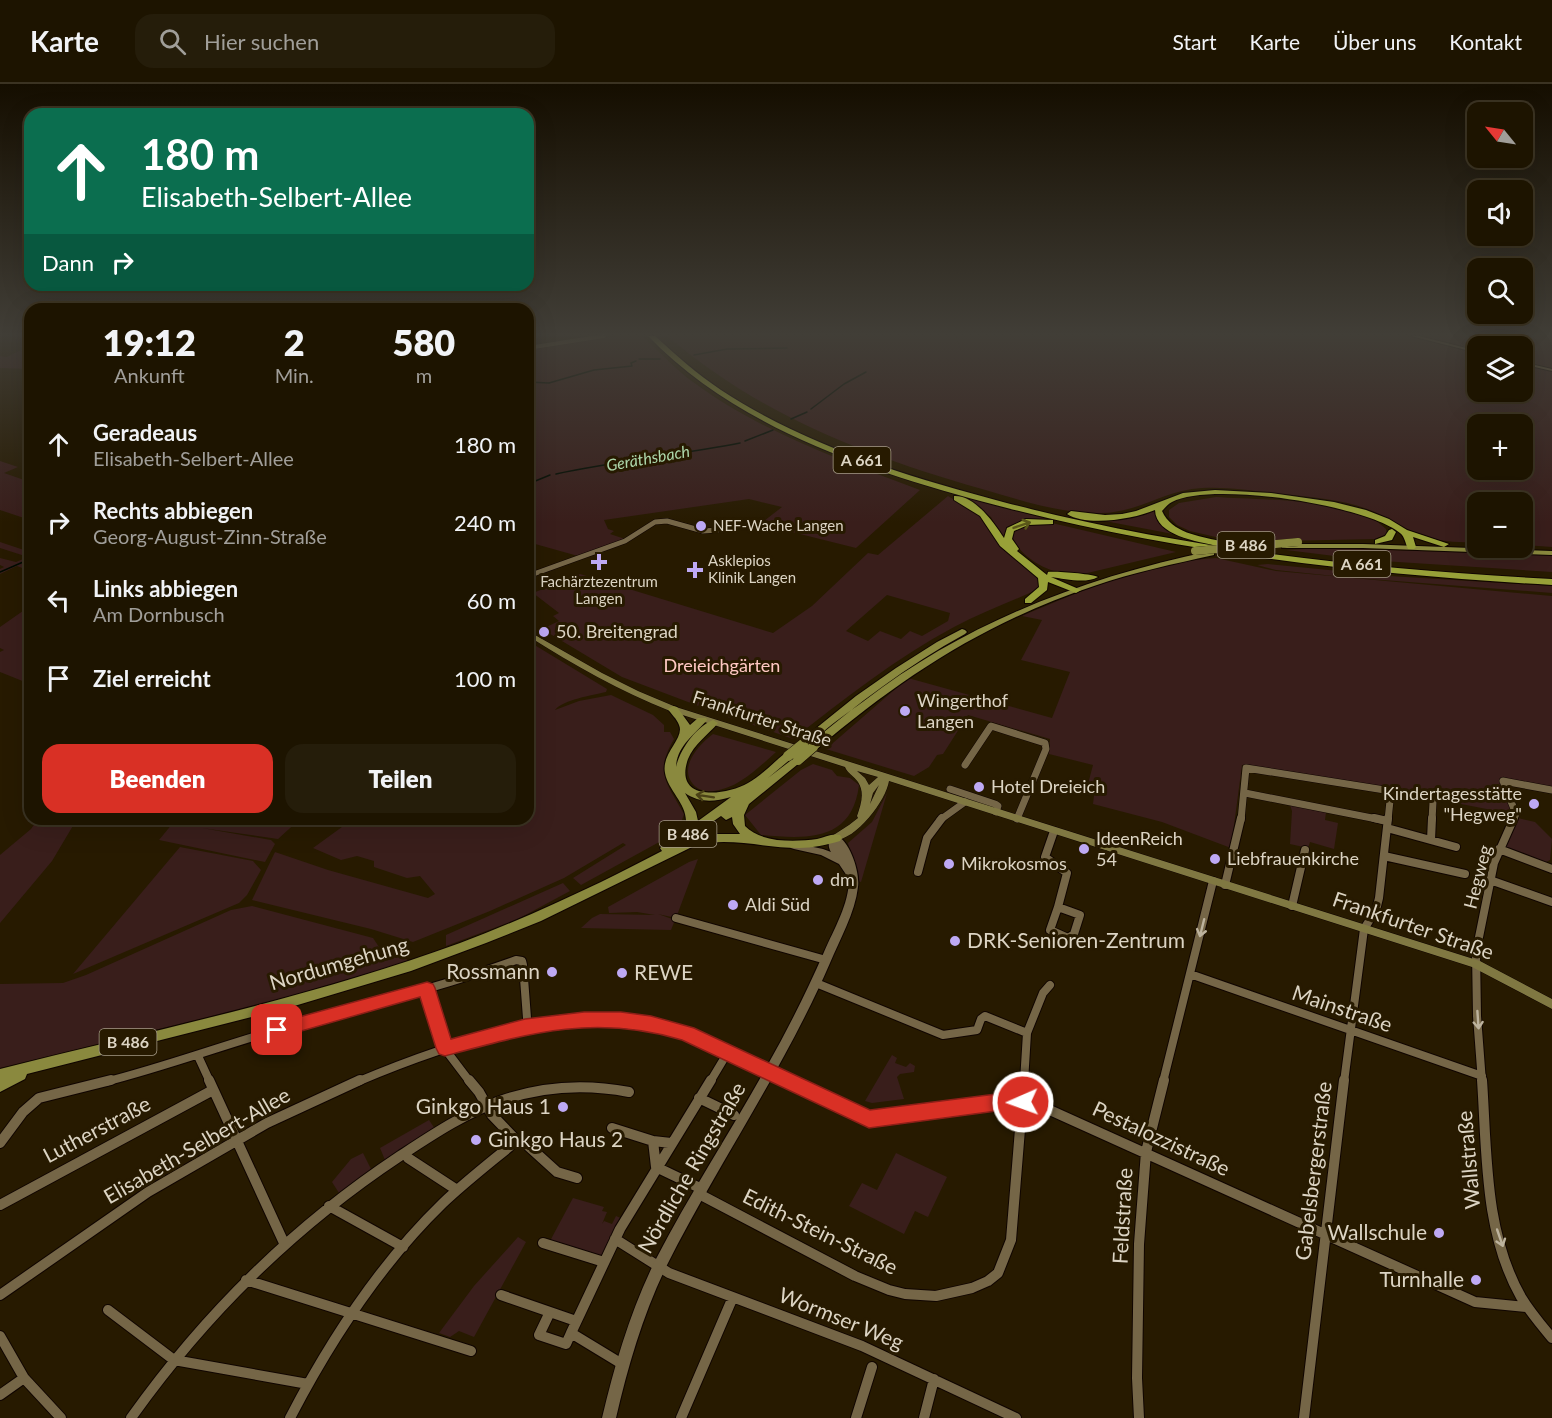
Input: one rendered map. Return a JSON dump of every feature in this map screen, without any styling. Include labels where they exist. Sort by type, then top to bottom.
[{"type":"highway","name":"A 661","points":[[734,398],[762,416],[814,442],[954,496],[980,511],[1003,544],[1047,575]]},
{"type":"highway","name":"A 661","points":[[742,398],[813,436],[916,475],[1036,509],[1128,529],[1242,549],[1402,568],[1552,577]]},
{"type":"highway","name":"A 661","points":[[920,481],[1005,506],[1090,526],[1272,558],[1439,576],[1552,582]]},
{"type":"highway","points":[[1036,509],[1094,517],[1116,517],[1140,513],[1172,498],[1219,493],[1310,501],[1353,508],[1404,532],[1444,544]]},
{"type":"highway","points":[[1172,498],[1158,511],[1161,519],[1169,526],[1191,536],[1242,549]]},
{"type":"highway","points":[[1377,518],[1409,544]]},
{"type":"highway","points":[[1070,587],[1047,575],[1013,547],[1008,538],[1010,530],[1026,522],[1041,521],[1090,526]]},
{"type":"highway","points":[[1378,542],[1390,537],[1392,532]]},
{"type":"highway","points":[[1404,532],[1409,544]]},
{"type":"highway","points":[[1047,575],[1093,577]]},
{"type":"highway","points":[[1028,601],[1044,588],[1047,575]]},
{"type":"main road","name":"B 486","points":[[808,745],[884,689],[947,648],[1093,577],[1173,555],[1236,546],[1378,542],[1552,551]]},
{"type":"main road","name":"B 486","points":[[679,844],[757,788],[873,687],[920,656],[987,619],[1028,601],[1070,587],[1187,558],[1239,550],[1300,544],[1467,545]]},
{"type":"main road","name":"B 486","points":[[1533,550],[1552,551]]},
{"type":"main road","name":"Frankfurter Straße","points":[[534,637],[585,669],[620,687],[673,709],[1476,964],[1552,1004]]},
{"type":"main road","points":[[673,709],[685,724],[686,735]]},
{"type":"main road","points":[[679,844],[689,827],[692,816],[672,780],[670,768],[675,750],[686,735],[708,721]]},
{"type":"main road","points":[[708,721],[682,757],[679,768],[684,787],[697,795],[715,798],[757,788]]},
{"type":"main road","points":[[845,765],[862,780],[867,794]]},
{"type":"main road","name":"B 486","points":[[679,844],[720,837],[788,845],[818,844],[836,838],[858,823],[880,793],[885,777]]},
{"type":"main road","points":[[858,823],[873,783],[885,777]]},
{"type":"main road","points":[[880,793],[890,787],[909,785]]},
{"type":"main road","points":[[757,788],[738,812],[738,825],[748,836],[765,843]]},
{"type":"main road","name":"Nordumgehung","points":[[0,1075],[282,1003],[370,978],[491,936],[616,880],[679,844]]},
{"type":"main road","points":[[0,1086],[45,1063]]},
{"type":"street","points":[[534,574],[625,541],[650,524],[659,521],[703,531],[718,530],[732,524],[741,525]]},
{"type":"street","points":[[965,765],[991,726],[1045,743],[1046,749],[1017,819]]},
{"type":"street","points":[[1226,885],[1236,852],[1245,793],[1245,768],[1391,791],[1378,903],[1364,929]]},
{"type":"street","name":"Hegweg","points":[[1476,964],[1490,880],[1499,849],[1516,814],[1503,781],[1552,790]]},
{"type":"street","name":"Frankfurter Straße","points":[[950,789],[994,804],[998,806],[996,812]]},
{"type":"street","points":[[1245,793],[1387,824],[1456,847]]},
{"type":"street","points":[[918,872],[923,846],[936,822],[964,802]]},
{"type":"street","points":[[1431,840],[1433,802]]},
{"type":"street","points":[[1054,831],[1045,857],[1048,862],[1062,867],[1067,873],[1058,907]]},
{"type":"street","points":[[836,838],[847,856],[854,879],[832,845],[836,838]]},
{"type":"street","points":[[788,845],[823,852],[842,862]]},
{"type":"street","points":[[1499,849],[1552,869]]},
{"type":"street","points":[[1292,906],[1305,850]]},
{"type":"street","points":[[1384,856],[1465,874]]},
{"type":"street","name":"Nördliche Ringstraße","points":[[609,1418],[635,1323],[660,1266],[700,1192],[771,1073],[826,960],[850,901],[854,879]]},
{"type":"street","points":[[1490,880],[1552,902]]},
{"type":"street","name":"Feldstraße","points":[[1139,1418],[1137,1378],[1139,1244],[1146,1152],[1214,881]]},
{"type":"street","points":[[676,918],[826,960]]},
{"type":"street","name":"Gabelsbergerstraße","points":[[1304,1418],[1324,1235],[1364,929]]},
{"type":"street","points":[[0,1143],[23,1112],[39,1098],[148,1071],[277,1030],[519,960],[523,965],[527,1018]]},
{"type":"street","name":"Wallstraße","points":[[1476,964],[1493,1216],[1519,1294],[1526,1307],[1552,1338]]},
{"type":"street","name":"Mainstraße","points":[[1190,974],[1482,1076]]},
{"type":"street","points":[[816,983],[943,1035],[977,1030],[981,1019],[985,1016],[1027,1033]]},
{"type":"street","name":"Edith-Stein-Straße","points":[[656,1167],[855,1276],[889,1290],[905,1294],[936,1296],[972,1288],[988,1281],[998,1273],[1008,1254],[1023,1102],[1027,1033],[1043,993],[1050,986]]},
{"type":"street","points":[[427,988],[445,1048],[487,1106],[515,1139],[525,1143],[557,1172],[577,1178]]},
{"type":"street","name":"Elisabeth-Selbert-Allee","points":[[0,1295],[142,1195],[236,1139],[323,1095],[445,1048],[525,1027],[604,1018],[663,1026],[687,1034],[771,1073]]},
{"type":"street","points":[[550,1312],[539,1335],[566,1344],[615,1239],[656,1167],[728,1053]]},
{"type":"street","points":[[198,1056],[284,1243]]},
{"type":"street","name":"Pestalozzistraße","points":[[771,1073],[869,1119],[1004,1101],[1023,1102],[1043,1107],[1476,1302],[1526,1307]]},
{"type":"street","points":[[131,1418],[174,1360],[246,1280],[284,1243],[328,1206],[405,1153],[487,1106],[516,1096],[564,1088],[605,1088],[628,1092]]},
{"type":"street","name":"Lutherstraße","points":[[0,1205],[213,1090]]},
{"type":"street","points":[[699,1098],[734,1115]]},
{"type":"street","points":[[612,1128],[653,1141],[671,1143]]},
{"type":"street","points":[[290,1418],[352,1312],[403,1246],[457,1190],[509,1147],[515,1139]]},
{"type":"street","points":[[653,1141],[656,1167]]},
{"type":"street","points":[[405,1153],[408,1158],[457,1190]]},
{"type":"street","points":[[328,1206],[403,1246]]},
{"type":"street","name":"Wormser Weg","points":[[615,1239],[669,1273],[862,1346],[1016,1418]]},
{"type":"street","points":[[543,1243],[604,1262]]},
{"type":"street","points":[[246,1280],[471,1351]]},
{"type":"street","points":[[501,1294],[576,1321]]},
{"type":"street","points":[[681,1418],[733,1297]]},
{"type":"street","points":[[108,1310],[174,1360],[308,1384]]},
{"type":"street","points":[[571,1333],[622,1364]]},
{"type":"street","points":[[0,1336],[24,1378],[61,1418]]},
{"type":"street","points":[[856,1418],[872,1367]]},
{"type":"street","points":[[0,1395],[24,1378]]},
{"type":"street","points":[[924,1418],[934,1379]]},
{"type":"green space","points":[[534,398],[716,398],[746,416],[803,444],[920,490],[856,548],[760,524],[782,507],[749,499],[604,520],[608,529],[614,531],[610,534],[625,539],[578,556],[534,544]]},
{"type":"green space","points":[[756,398],[1467,398],[1467,402],[1533,402],[1533,398],[1552,398],[1552,547],[1533,546],[1533,492],[1467,492],[1467,542],[1428,538],[1375,512],[1346,503],[1315,497],[1237,489],[1192,489],[1125,510],[1086,513],[1026,502],[938,476],[855,447],[816,430]]},
{"type":"green space","points":[[0,461],[18,467],[4,473],[24,480],[24,518],[0,510]]},
{"type":"green space","points":[[956,495],[1055,521],[1027,520],[1005,538],[1001,537],[991,517]]},
{"type":"green space","name":"Dreieichgärten","points":[[948,496],[979,515],[1000,546],[1038,577],[1039,587],[933,639],[851,694],[793,739],[739,720],[738,713],[733,719],[622,677],[542,629],[559,621],[553,616],[559,613],[534,594],[580,574],[773,633],[812,606],[868,553],[878,555]],"holes":[[[887,595],[950,613],[948,621],[922,636],[910,631],[901,639],[880,631],[868,641],[846,631]]]},
{"type":"green space","points":[[1216,497],[1306,502],[1330,506],[1353,511],[1372,519],[1386,529],[1387,534],[1375,539],[1237,542],[1190,531],[1177,525],[1169,517],[1169,510],[1179,503]]},
{"type":"green space","points":[[1158,505],[1157,515],[1194,538],[1089,518],[1125,518]]},
{"type":"green space","points":[[1052,523],[1176,552],[1079,575],[1060,573],[1031,559],[1016,545],[1012,536],[1015,531],[1024,526]]},
{"type":"green space","points":[[0,542],[24,550],[24,556],[0,548]]},
{"type":"green space","points":[[1323,548],[1467,552],[1467,558],[1533,558],[1533,554],[1552,555],[1552,572],[1367,560],[1286,550]]},
{"type":"green space","points":[[0,558],[16,562],[24,559],[24,569],[17,566],[0,574],[0,569],[4,567],[0,565]]},
{"type":"green space","points":[[1216,558],[1276,571],[1552,596],[1552,788],[1500,778],[1512,814],[1390,790],[1242,765],[1231,848],[1162,822],[1093,804],[1095,788],[1088,784],[1093,765],[1049,754],[1050,739],[968,715],[943,754],[937,755],[929,767],[914,776],[826,749],[908,678],[1052,718],[1070,672],[1021,660],[1042,620],[1022,616],[1093,587],[1141,571]]},
{"type":"green space","points":[[1268,564],[1390,576],[1552,586],[1552,593],[1344,577],[1276,570],[1257,565]]},
{"type":"green space","points":[[24,610],[24,682],[0,672],[0,652],[4,650],[0,648],[0,627]]},
{"type":"green space","points":[[534,645],[607,689],[606,692],[564,703],[555,710],[579,701],[611,695],[653,715],[664,725],[664,732],[670,732],[674,739],[665,761],[665,778],[684,814],[680,826],[672,835],[581,885],[573,878],[626,845],[623,843],[564,878],[413,942],[371,929],[252,900],[275,852],[328,870],[428,898],[435,894],[420,876],[407,878],[374,867],[374,861],[357,856],[341,860],[313,848],[345,825],[534,825]]},
{"type":"green space","points":[[713,734],[776,752],[740,782],[714,791],[702,790],[690,780],[689,766],[696,751]]},
{"type":"green space","points":[[813,764],[832,770],[837,776],[850,778],[859,785],[855,804],[847,817],[837,827],[825,833],[795,837],[761,835],[745,815],[801,770]]},
{"type":"green space","points":[[887,793],[861,882],[858,881],[848,843],[872,822]]},
{"type":"green space","points":[[1290,805],[1326,812],[1325,820],[1338,823],[1334,849],[1310,842],[1308,848],[1290,844],[1292,811]]},
{"type":"green space","points":[[1518,818],[1535,822],[1552,839],[1550,860],[1544,863],[1503,847],[1513,820]]},
{"type":"green space","points":[[34,825],[73,825],[52,861],[0,923],[0,855]]},
{"type":"green space","points":[[171,825],[293,825],[278,839],[202,828],[271,840],[275,844],[265,862],[159,840]]},
{"type":"green space","points":[[180,847],[253,861],[261,870],[247,895],[239,903],[73,974]]},
{"type":"green space","points":[[698,859],[676,918],[658,914],[675,920],[671,930],[581,928],[600,914],[655,915],[637,912],[609,913],[608,907]]},
{"type":"green space","points":[[563,883],[570,891],[518,919],[446,946],[446,935]]},
{"type":"green space","points":[[252,906],[373,938],[383,953],[397,943],[406,948],[407,962],[269,1002],[0,1068],[0,984],[63,983],[86,975],[231,910]]},
{"type":"green space","points":[[892,1055],[897,1058],[895,1063],[906,1067],[910,1063],[915,1066],[914,1072],[900,1074],[897,1077],[904,1099],[872,1103],[865,1101]]},
{"type":"green space","points":[[429,1120],[435,1129],[385,1160],[380,1148]]},
{"type":"green space","points":[[363,1153],[371,1169],[339,1193],[332,1182],[351,1159]]},
{"type":"green space","points":[[896,1153],[947,1177],[928,1217],[915,1211],[904,1234],[849,1206],[862,1183],[877,1190]]},
{"type":"green space","points":[[573,1198],[604,1207],[602,1211],[607,1212],[602,1224],[604,1221],[612,1224],[616,1216],[623,1219],[602,1257],[550,1241]]},
{"type":"green space","points":[[518,1237],[526,1242],[474,1337],[459,1331],[450,1337],[439,1333],[474,1286]]},
{"type":"waterway","name":"Geräthsbach","points":[[811,409],[825,398]]},
{"type":"waterway","name":"Geräthsbach","points":[[791,419],[807,412]]},
{"type":"waterway","name":"Geräthsbach","points":[[745,441],[773,430]]},
{"type":"waterway","name":"Geräthsbach","points":[[556,474],[740,443]]},
{"type":"waterway","name":"Geräthsbach","points":[[534,482],[550,475]]},
{"type":"waterway","name":"Geräthsbach","points":[[0,572],[24,562]]},
{"type":"place","name":"NEF-Wache Langen","points":[[701,526]]},
{"type":"place","name":"Fachärztezentrum Langen","points":[[599,562]]},
{"type":"place","name":"Asklepios Klinik Langen","points":[[695,570]]},
{"type":"place","name":"50. Breitengrad","points":[[544,632]]},
{"type":"place","name":"Wingerthof Langen","points":[[905,711]]},
{"type":"place","name":"Hotel Dreieich","points":[[979,787]]},
{"type":"place","name":"Kindertagesstätte \"Hegweg\"","points":[[1534,804]]},
{"type":"place","name":"IdeenReich 54","points":[[1084,849]]},
{"type":"place","name":"Liebfrauenkirche","points":[[1215,859]]},
{"type":"place","name":"Mikrokosmos","points":[[949,864]]},
{"type":"place","name":"dm","points":[[818,880]]},
{"type":"place","name":"Aldi Süd","points":[[733,905]]},
{"type":"place","name":"DRK-Senioren-Zentrum","points":[[955,941]]},
{"type":"place","name":"Rossmann","points":[[552,972]]},
{"type":"place","name":"REWE","points":[[622,973]]},
{"type":"place","name":"Ginkgo Haus 1","points":[[563,1107]]},
{"type":"place","name":"Ginkgo Haus 2","points":[[476,1140]]},
{"type":"place","name":"Wallschule","points":[[1439,1233]]},
{"type":"place","name":"Turnhalle","points":[[1476,1280]]},
{"type":"route","points":[[277,1030],[427,988],[445,1048],[496,1033],[554,1022],[621,1019],[651,1023],[687,1034],[869,1119],[876,1120],[1004,1101],[1023,1102]]}]
